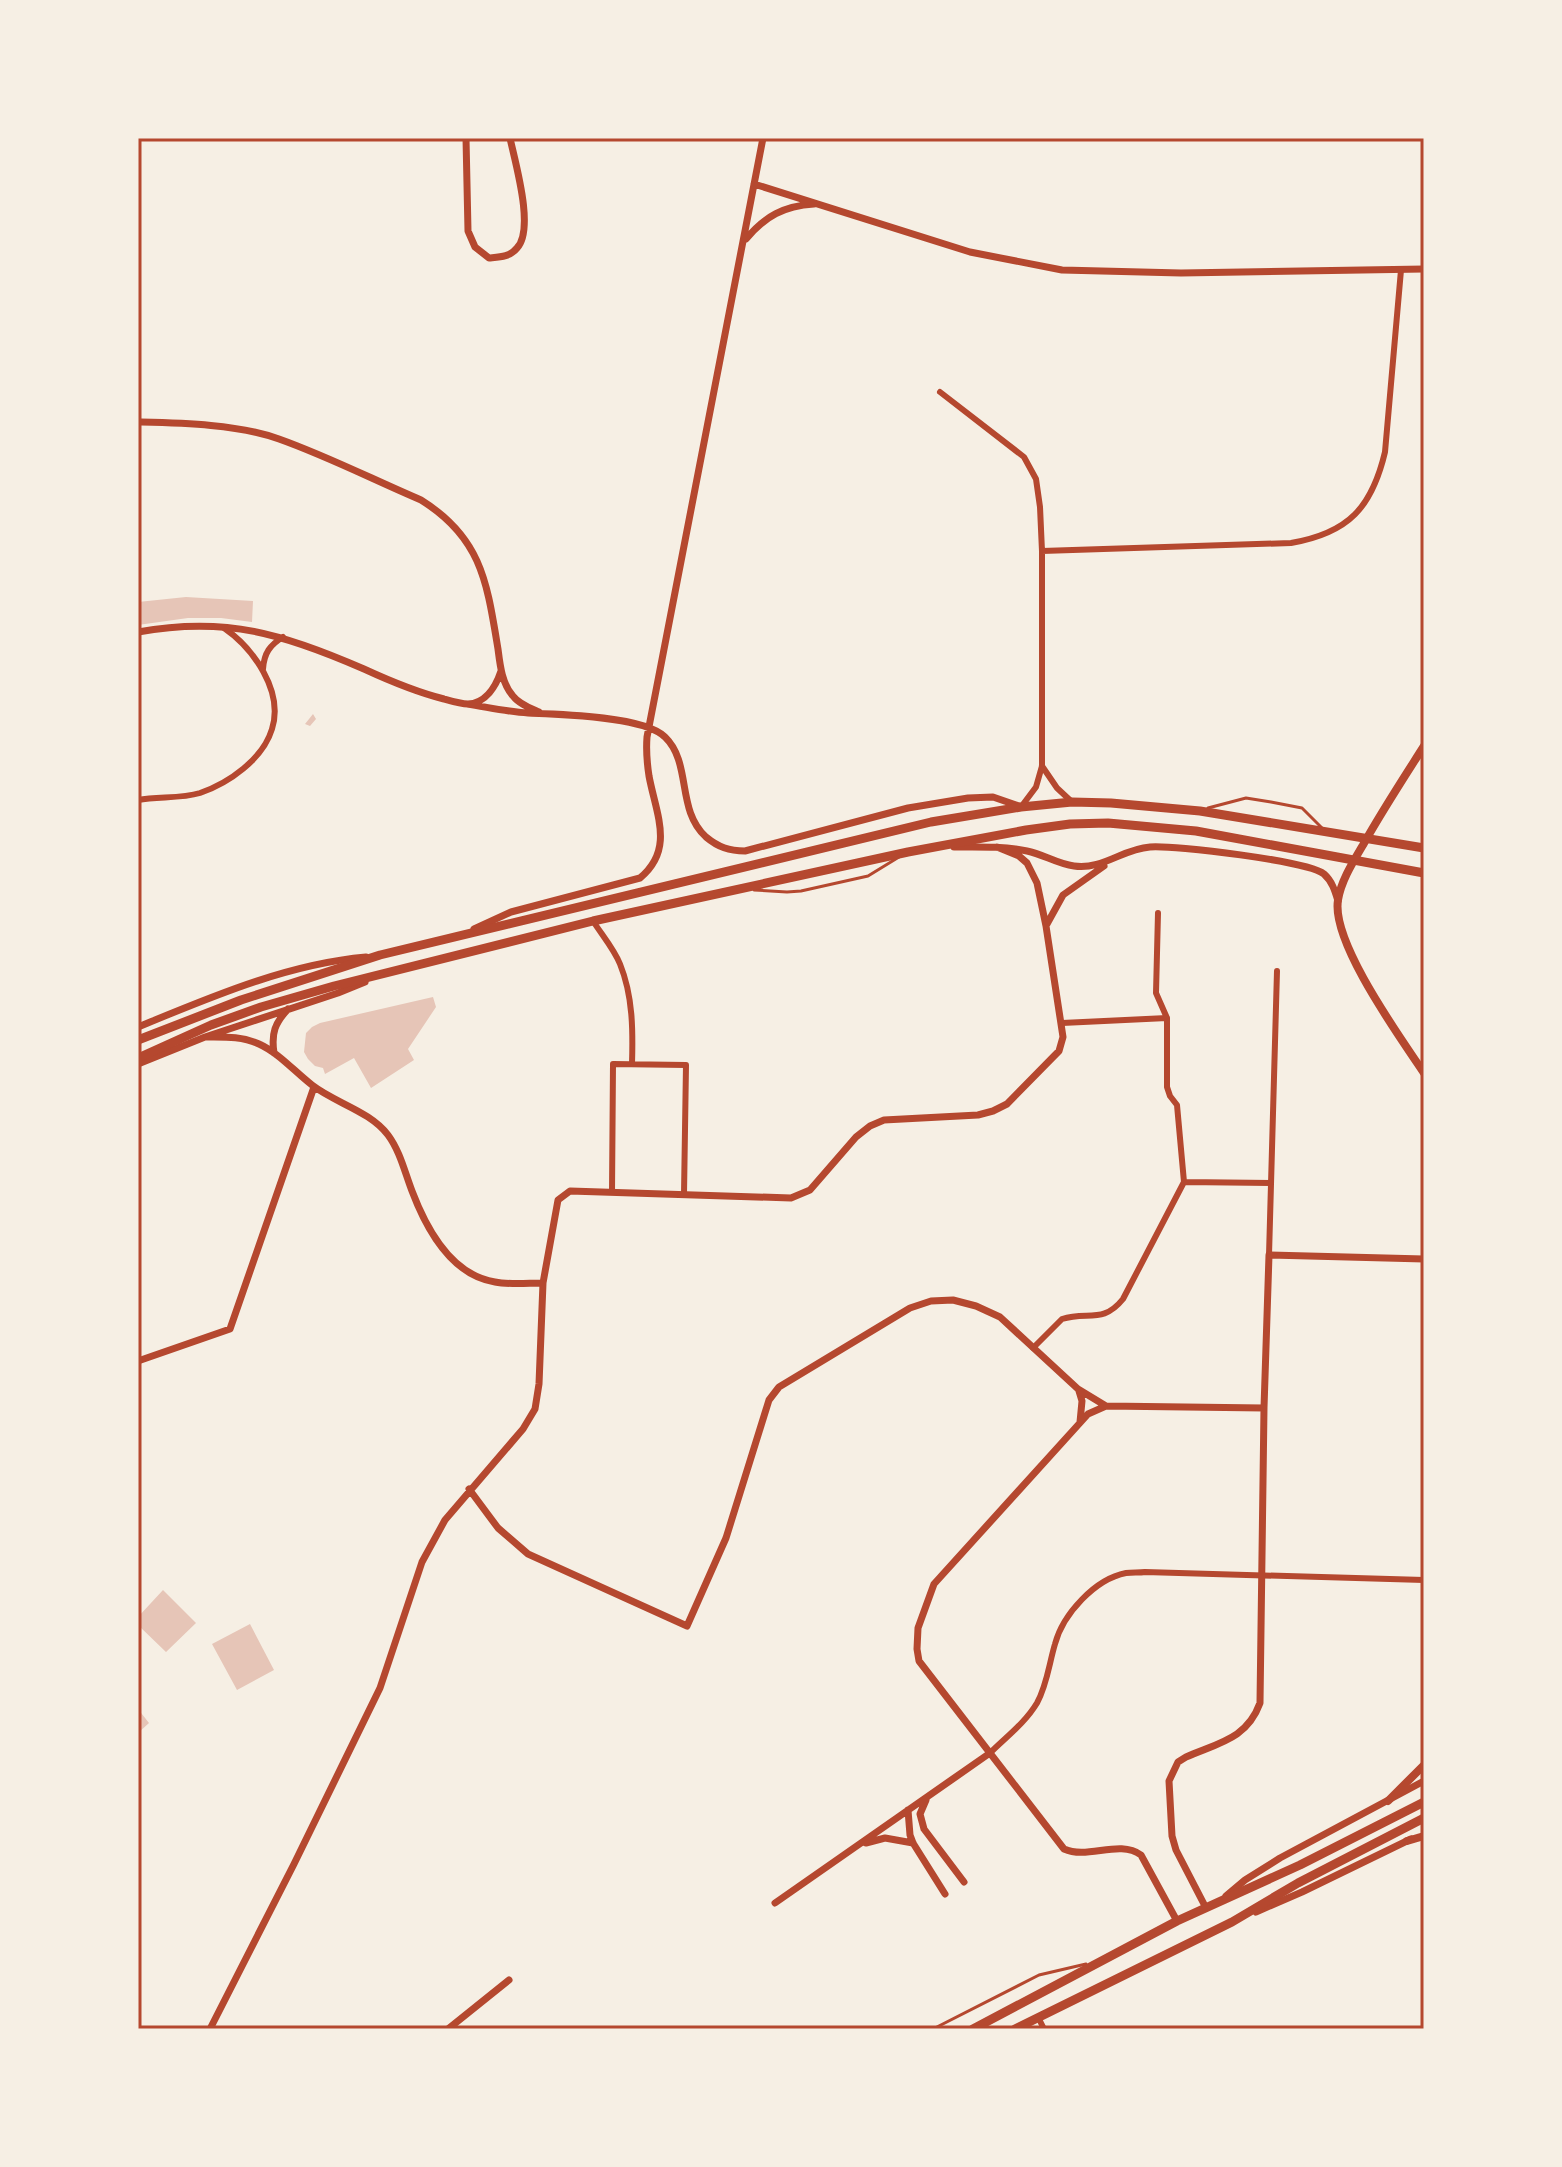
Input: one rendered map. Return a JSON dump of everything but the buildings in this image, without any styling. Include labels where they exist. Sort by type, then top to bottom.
[{"type":"main road","points":[[1424,746],[1348,871],[1338,901],[1339,918],[1349,953],[1424,1073]]},
{"type":"main road","points":[[138,1040],[208,1012],[380,955],[931,822],[1021,807],[1072,802],[1200,811],[1424,848]]},
{"type":"main road","points":[[138,1058],[211,1025],[261,1007],[593,921],[908,852],[1070,824],[1108,823],[1196,831],[1424,873]]},
{"type":"main road","points":[[1388,1801],[1424,1765]]},
{"type":"main road","points":[[973,2029],[1177,1921],[1300,1865],[1424,1802]]},
{"type":"main road","points":[[1015,2029],[1232,1922],[1298,1883],[1424,1818]]},
{"type":"main road","points":[[1407,1841],[1424,1834]]},
{"type":"street","points":[[466,138],[468,231],[475,247],[489,258],[505,256],[518,248],[524,235],[524,212],[510,138]]},
{"type":"street","points":[[460,936],[511,912],[640,878],[652,868],[658,856],[660,826],[647,761],[647,737],[763,138]]},
{"type":"street","points":[[754,184],[970,252],[1062,270],[1181,273],[1424,269]]},
{"type":"street","points":[[744,240],[774,213],[819,204]]},
{"type":"street","points":[[1042,551],[1291,543],[1316,539],[1339,529],[1368,500],[1379,479],[1385,452],[1401,270]]},
{"type":"street","points":[[138,632],[223,627],[256,631],[319,649],[409,689],[467,704],[608,718],[659,731],[677,757],[693,823],[710,840],[732,851],[745,851],[908,808],[968,798],[993,797],[1021,807],[1036,787],[1042,766],[1042,551],[1036,479],[1024,457],[940,392]]},
{"type":"street","points":[[138,422],[179,423],[277,438],[421,500],[439,511],[473,551],[483,576],[501,671],[510,694],[541,712]]},
{"type":"street","points":[[138,800],[200,792],[253,760],[269,737],[274,718],[273,700],[263,673],[244,644],[223,627]]},
{"type":"street","points":[[263,673],[267,650],[283,637]]},
{"type":"street","points":[[467,704],[483,698],[493,689],[501,671]]},
{"type":"street","points":[[1042,766],[1057,788],[1072,802]]},
{"type":"street","points":[[936,847],[997,847],[1035,853],[1075,867],[1108,862]]},
{"type":"street","points":[[210,2029],[380,1688],[422,1562],[445,1520],[523,1429],[535,1409],[539,1384],[543,1283],[558,1200],[570,1191],[791,1198],[810,1190],[856,1137],[870,1126],[884,1120],[978,1115],[1007,1104],[1059,1051],[1063,1037],[1037,883],[1027,863],[1019,856],[997,847]]},
{"type":"street","points":[[1046,926],[1063,895],[1108,862],[1147,847],[1186,848],[1303,866],[1323,872],[1332,882],[1338,901]]},
{"type":"street","points":[[1033,1348],[1062,1319],[1101,1316],[1116,1307],[1184,1182],[1177,1105],[1167,1087],[1167,1018],[1156,993],[1158,913]]},
{"type":"street","points":[[593,921],[613,950],[624,979],[633,1023],[632,1064]]},
{"type":"street","points":[[138,1027],[204,1000],[288,972],[337,959],[380,955]]},
{"type":"street","points":[[1206,1908],[1176,1850],[1172,1836],[1169,1781],[1178,1762],[1240,1734],[1255,1719],[1260,1703],[1264,1408],[1277,971]]},
{"type":"street","points":[[138,1064],[383,974]]},
{"type":"street","points":[[274,1053],[272,1041],[277,1020],[290,1008]]},
{"type":"street","points":[[1062,1023],[1167,1018]]},
{"type":"street","points":[[205,1037],[232,1037],[262,1045],[314,1087],[371,1119],[388,1135],[420,1212],[435,1238],[452,1259],[471,1274],[494,1282],[543,1283]]},
{"type":"street","points":[[612,1192],[613,1064],[686,1065],[684,1194]]},
{"type":"street","points":[[138,1361],[230,1329],[314,1087]]},
{"type":"street","points":[[1184,1182],[1271,1183]]},
{"type":"street","points":[[1269,1255],[1424,1259]]},
{"type":"street","points":[[469,1489],[498,1528],[528,1554],[687,1626],[726,1538],[769,1400],[779,1387],[910,1308],[931,1301],[953,1300],[1000,1317],[1078,1389],[1106,1406]]},
{"type":"street","points":[[1078,1389],[1082,1401],[1079,1425]]},
{"type":"street","points":[[1177,1921],[1141,1855],[1135,1850],[1072,1853],[1064,1849],[919,1661],[918,1628],[934,1584],[1088,1414],[1106,1406],[1264,1408]]},
{"type":"street","points":[[775,1903],[990,1753],[1027,1718],[1044,1687],[1060,1629],[1067,1616],[1098,1585],[1111,1578],[1127,1573],[1424,1580]]},
{"type":"street","points":[[1217,1903],[1245,1880],[1280,1858],[1424,1781]]},
{"type":"street","points":[[928,1796],[922,1806],[921,1822],[964,1882]]},
{"type":"street","points":[[908,1810],[913,1843],[945,1894]]},
{"type":"street","points":[[856,1846],[885,1838],[913,1843]]},
{"type":"street","points":[[1232,1922],[1407,1841]]},
{"type":"street","points":[[448,2029],[509,1980]]},
{"type":"street","points":[[1038,2017],[1044,2029]]},
{"type":"lane","points":[[1200,811],[1246,798],[1259,800],[1302,808],[1325,831]]},
{"type":"lane","points":[[742,889],[787,892],[816,888],[868,876],[908,852]]},
{"type":"lane","points":[[933,2029],[1039,1975],[1106,1961]]}]
